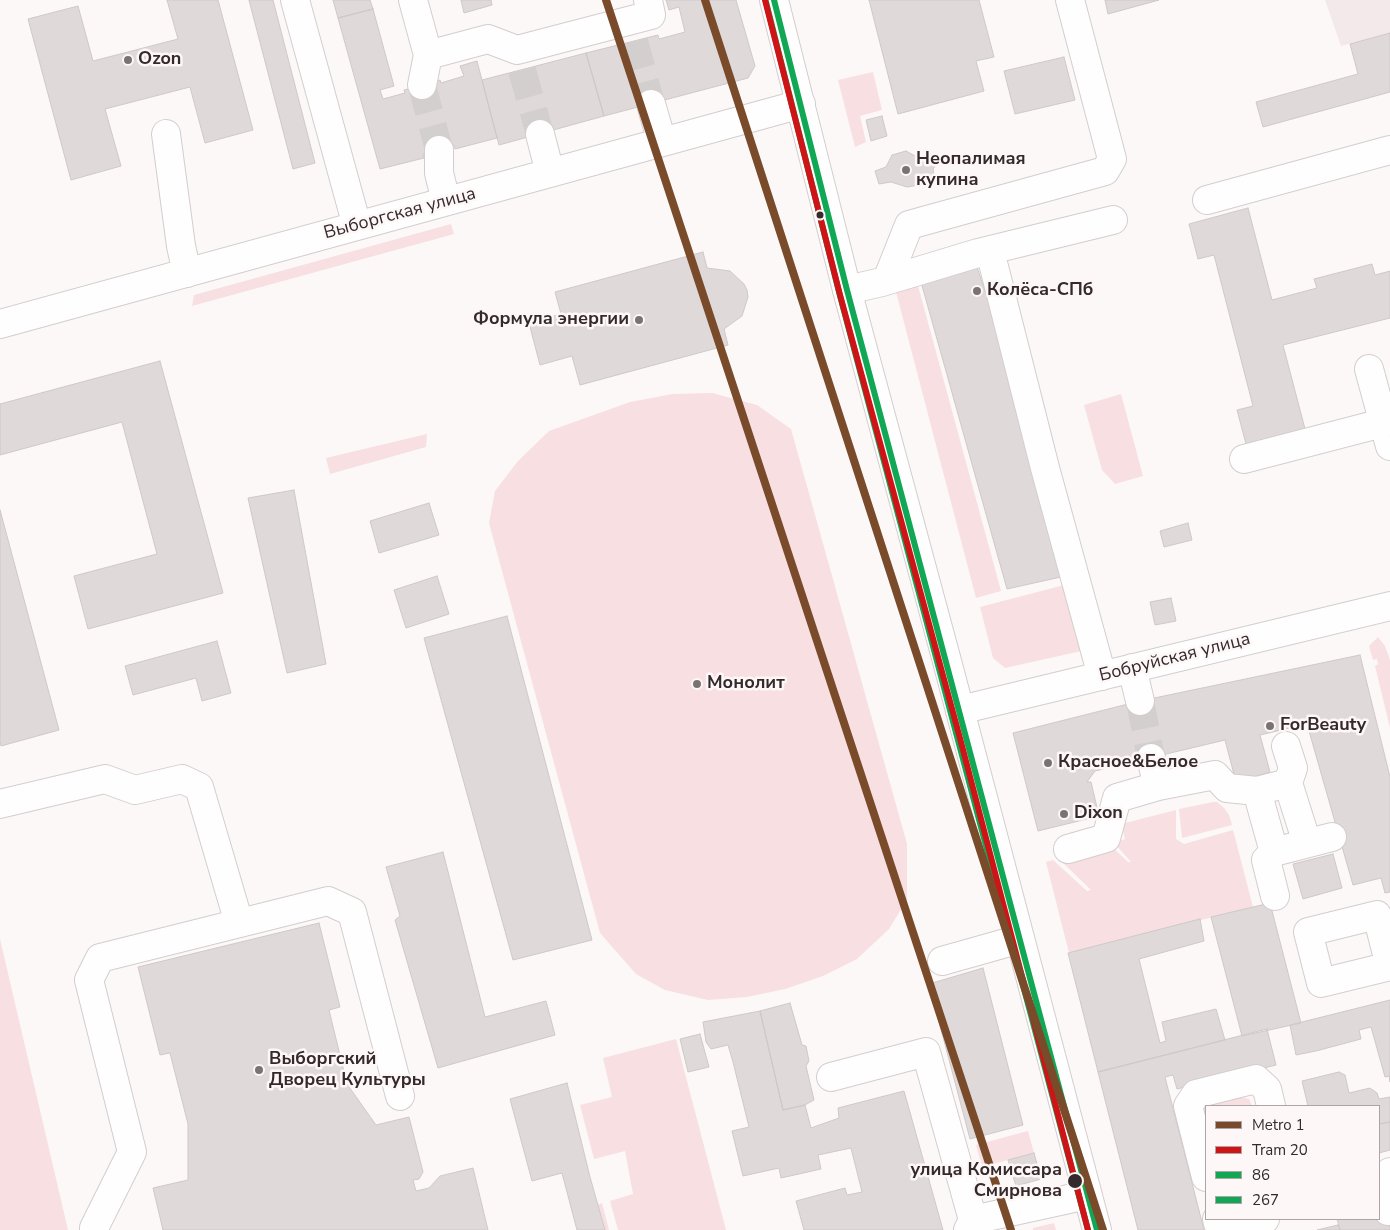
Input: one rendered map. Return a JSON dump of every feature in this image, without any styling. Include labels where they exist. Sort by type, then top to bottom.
[{"type":"street","points":[[295,0],[357,226]]},
{"type":"street","points":[[413,0],[428,55],[422,85]]},
{"type":"street","points":[[428,55],[488,39],[519,60],[631,31],[652,15],[648,0]]},
{"type":"street","points":[[774,0],[847,290],[960,710],[1096,1230]]},
{"type":"street","points":[[887,280],[909,225],[1105,170],[1112,159],[1070,0]]},
{"type":"street","points":[[651,104],[662,142]]},
{"type":"street","name":"Выборгская улица","points":[[0,324],[801,104]]},
{"type":"street","points":[[166,134],[181,246],[187,273]]},
{"type":"street","points":[[540,134],[550,173]]},
{"type":"street","points":[[439,150],[439,173],[446,201]]},
{"type":"street","points":[[1207,200],[1390,150]]},
{"type":"street","points":[[847,290],[990,250],[1113,220]]},
{"type":"street","points":[[990,250],[1045,468],[1102,676]]},
{"type":"street","points":[[1244,459],[1388,430],[1369,369]]},
{"type":"street","name":"Бобруйская улица","points":[[960,710],[1390,606]]},
{"type":"street","points":[[1132,668],[1140,701]]},
{"type":"street","points":[[1275,896],[1266,860],[1274,852],[1319,840],[1288,782],[1293,768],[1286,746]]},
{"type":"street","points":[[1151,758],[1158,786]]},
{"type":"street","points":[[1068,849],[1106,838],[1117,798],[1158,786],[1215,775],[1227,788],[1257,791],[1288,782]]},
{"type":"street","points":[[0,804],[105,779],[135,790],[182,779],[200,787],[239,923]]},
{"type":"street","points":[[1257,791],[1274,852]]},
{"type":"street","points":[[94,1230],[132,1152],[89,980],[100,958],[328,901],[352,912],[400,1096]]},
{"type":"street","points":[[942,960],[1020,939]]},
{"type":"street","points":[[831,1077],[926,1052],[971,1225],[1087,1195]]},
{"type":"street","points":[[1205,1173],[1188,1106],[1196,1094],[1256,1079],[1267,1089],[1271,1105]]},
{"type":"street","points":[[1388,1210],[1384,1194],[1390,1172]]},
{"type":"street","points":[[1217,1220],[1218,1223],[1227,1227],[1260,1220]]},
{"type":"shaded area","points":[[1325,0],[1390,0],[1390,33],[1341,46]]},
{"type":"shaded area","points":[[873,72],[882,110],[860,116],[866,142],[855,147],[838,80]]},
{"type":"shaded area","points":[[451,224],[454,234],[192,306],[194,295]]},
{"type":"shaded area","points":[[917,282],[1001,591],[976,598],[895,288]]},
{"type":"shaded area","name":"Монолит","points":[[712,393],[757,405],[791,429],[907,844],[907,900],[889,929],[857,959],[823,976],[785,989],[747,997],[708,1000],[665,990],[636,974],[600,933],[489,523],[495,491],[518,461],[549,431],[630,402],[673,394]]},
{"type":"shaded area","points":[[1121,394],[1143,476],[1115,484],[1102,470],[1084,405]]},
{"type":"shaded area","points":[[427,434],[426,447],[330,474],[326,458]]},
{"type":"shaded area","points":[[1068,584],[1086,650],[1005,668],[993,658],[980,607]]},
{"type":"shaded area","points":[[1378,637],[1385,646],[1390,660],[1390,728],[1375,666],[1378,664],[1377,659],[1373,660],[1369,646]]},
{"type":"shaded area","points":[[1217,802],[1224,808],[1229,815],[1232,825],[1182,838],[1179,809]]},
{"type":"shaded area","points":[[1176,810],[1176,839],[1184,844],[1233,830],[1253,907],[1069,953],[1046,862],[1053,860],[1087,891],[1091,890],[1058,858],[1109,844],[1128,862],[1131,862],[1114,843],[1125,839],[1122,827],[1125,823]]},
{"type":"shaded area","points":[[0,939],[68,1230],[0,1230]]},
{"type":"shaded area","points":[[676,1039],[726,1230],[618,1230],[610,1201],[633,1194],[625,1151],[594,1159],[580,1105],[612,1097],[603,1058]]},
{"type":"shaded area","points":[[1240,1097],[1249,1099],[1252,1105],[1212,1105]]},
{"type":"shaded area","points":[[1205,1107],[1205,1141],[1201,1109]]},
{"type":"shaded area","points":[[1028,1131],[1034,1153],[982,1167],[976,1145]]},
{"type":"shaded area","points":[[602,1203],[609,1230],[605,1230],[598,1205]]},
{"type":"shaded area","points":[[1054,1223],[1056,1230],[1033,1230],[1033,1228]]},
{"type":"building","points":[[167,0],[218,0],[253,130],[205,143],[190,87],[105,109],[121,166],[71,180],[28,19],[78,6],[93,61],[178,39]]},
{"type":"building","points":[[249,0],[273,0],[315,163],[293,169]]},
{"type":"building","points":[[333,0],[370,0],[373,9],[338,18]]},
{"type":"building","points":[[461,0],[491,0],[492,5],[464,13]]},
{"type":"building","points":[[666,0],[736,0],[755,66],[748,78],[604,116],[586,53],[658,35],[659,39],[685,32],[679,7],[669,10]]},
{"type":"building","points":[[869,0],[979,0],[994,57],[976,61],[984,91],[898,114]]},
{"type":"building","points":[[1105,0],[1159,0],[1108,14]]},
{"type":"building","points":[[373,9],[394,86],[380,90],[383,99],[405,93],[404,90],[440,80],[441,83],[464,76],[460,66],[477,61],[497,138],[455,149],[454,145],[423,154],[424,158],[380,169],[338,18]]},
{"type":"building","points":[[1390,33],[1390,92],[1263,127],[1256,102],[1358,74],[1350,44]]},
{"type":"building","points":[[586,53],[604,116],[499,145],[482,80]]},
{"type":"building","points":[[1064,57],[1075,100],[1015,114],[1004,71]]},
{"type":"building","points":[[882,116],[887,136],[871,141],[866,120]]},
{"type":"building","name":"Неопалимая купина","points":[[906,151],[917,157],[934,157],[937,164],[933,169],[934,175],[925,179],[923,177],[919,185],[907,187],[891,182],[879,184],[875,171],[886,167],[892,155]]},
{"type":"building","points":[[1248,208],[1272,300],[1317,288],[1314,279],[1372,264],[1375,275],[1390,271],[1390,318],[1283,345],[1305,429],[1246,444],[1237,410],[1253,406],[1214,255],[1198,259],[1189,224]]},
{"type":"building","name":"Формула энергии","points":[[703,252],[707,268],[730,271],[744,284],[747,290],[748,297],[742,316],[724,329],[728,345],[580,385],[572,356],[540,365],[529,323],[561,314],[555,292]]},
{"type":"building","points":[[977,267],[989,303],[1061,577],[1007,589],[921,282]]},
{"type":"building","points":[[160,361],[223,593],[88,629],[74,576],[157,554],[122,422],[0,455],[0,404]]},
{"type":"building","points":[[294,490],[326,664],[287,673],[248,498]]},
{"type":"building","points":[[429,503],[439,535],[379,553],[370,521]]},
{"type":"building","points":[[0,510],[59,730],[1,746],[0,742]]},
{"type":"building","points":[[1188,523],[1192,540],[1164,547],[1160,531]]},
{"type":"building","points":[[437,576],[449,614],[406,628],[394,590]]},
{"type":"building","points":[[1171,598],[1176,621],[1155,625],[1150,602]]},
{"type":"building","points":[[507,616],[592,940],[513,960],[424,638]]},
{"type":"building","points":[[217,641],[231,693],[202,701],[196,678],[133,695],[125,666]]},
{"type":"building","points":[[1360,655],[1390,777],[1390,892],[1385,893],[1381,878],[1353,885],[1307,724],[1260,735],[1270,772],[1236,782],[1225,740],[1095,771],[1087,782],[1091,782],[1099,816],[1038,831],[1013,733],[1140,701]]},
{"type":"building","points":[[443,852],[485,1017],[546,1001],[555,1035],[438,1068],[395,920],[400,916],[386,867]]},
{"type":"building","points":[[1333,854],[1342,888],[1303,899],[1293,864]]},
{"type":"building","points":[[1270,903],[1301,1023],[1242,1036],[1211,917]]},
{"type":"building","points":[[1200,919],[1204,941],[1139,959],[1160,1043],[1166,1041],[1162,1022],[1216,1009],[1225,1040],[1098,1072],[1068,953]]},
{"type":"building","name":"Выборгский Дворец Культуры","points":[[319,923],[340,1007],[329,1010],[347,1084],[376,1125],[409,1117],[423,1172],[419,1179],[413,1180],[416,1191],[429,1188],[440,1176],[473,1168],[488,1230],[163,1230],[153,1188],[188,1180],[188,1124],[170,1053],[160,1055],[138,967]]},
{"type":"building","points":[[983,968],[1023,1125],[970,1139],[929,984]]},
{"type":"building","points":[[1390,1000],[1390,1082],[1389,1076],[1385,1077],[1371,1027],[1359,1030],[1361,1039],[1296,1055],[1290,1025]]},
{"type":"building","points":[[790,1003],[802,1045],[806,1046],[809,1061],[806,1066],[814,1100],[805,1105],[783,1110],[760,1011]]},
{"type":"building","points":[[760,1011],[783,1110],[805,1105],[811,1128],[839,1118],[838,1108],[904,1091],[943,1230],[804,1230],[796,1201],[845,1188],[847,1195],[862,1192],[851,1148],[818,1155],[821,1169],[781,1178],[779,1168],[743,1176],[732,1131],[749,1127],[733,1062],[728,1045],[711,1049],[706,1042],[703,1022]]},
{"type":"building","points":[[1267,1029],[1276,1065],[1177,1089],[1173,1075],[1165,1077],[1204,1230],[1138,1230],[1098,1072]]},
{"type":"building","points":[[700,1034],[709,1067],[688,1072],[680,1039]]},
{"type":"building","points":[[1339,1072],[1345,1075],[1349,1093],[1370,1088],[1377,1093],[1379,1099],[1390,1097],[1390,1122],[1380,1124],[1380,1105],[1308,1105],[1302,1081]]},
{"type":"building","points":[[567,1083],[605,1230],[577,1230],[562,1173],[532,1181],[510,1099]]},
{"type":"building","points":[[1390,1122],[1390,1150],[1380,1153],[1380,1124]]},
{"type":"building","points":[[1034,1153],[1041,1179],[1016,1186],[1008,1160]]},
{"type":"building","points":[[1390,1210],[1390,1230],[1340,1230],[1337,1220],[1380,1220]]},
{"type":"building","points":[[1338,1225],[1340,1230],[1317,1230]]},
{"type":"tunnel","points":[[634,41],[651,104]]},
{"type":"tunnel","points":[[522,70],[540,134]]},
{"type":"tunnel","points":[[422,85],[439,150]]},
{"type":"tunnel","points":[[1140,701],[1151,758]]},
{"type":"metro line","name":"1","points":[[606,0],[1011,1230]]},
{"type":"metro line","name":"1","points":[[705,0],[1103,1230]]},
{"type":"tram line","name":"20","points":[[765,0],[840,295],[961,742],[1088,1230]]},
{"type":"transit line","name":"86","points":[[774,0],[847,290],[1097,1230]]},
{"type":"transit line","name":"267","points":[[766,2],[839,292],[1088,1230]]},
{"type":"place","name":"Ozon","points":[[128,60]]},
{"type":"place","name":"Неопалимая купина","points":[[906,170]]},
{"type":"place","name":"Колёса-СПб","points":[[977,291]]},
{"type":"place","name":"Формула энергии","points":[[639,320]]},
{"type":"place","name":"Монолит","points":[[697,684]]},
{"type":"place","name":"ForBeauty","points":[[1270,726]]},
{"type":"place","name":"Красное&Белое","points":[[1048,763]]},
{"type":"place","name":"Dixon","points":[[1064,814]]},
{"type":"place","name":"Выборгский Дворец Культуры","points":[[259,1070]]},
{"type":"place","name":"улица Комиссара Смирнова","points":[[1075,1181]]}]
